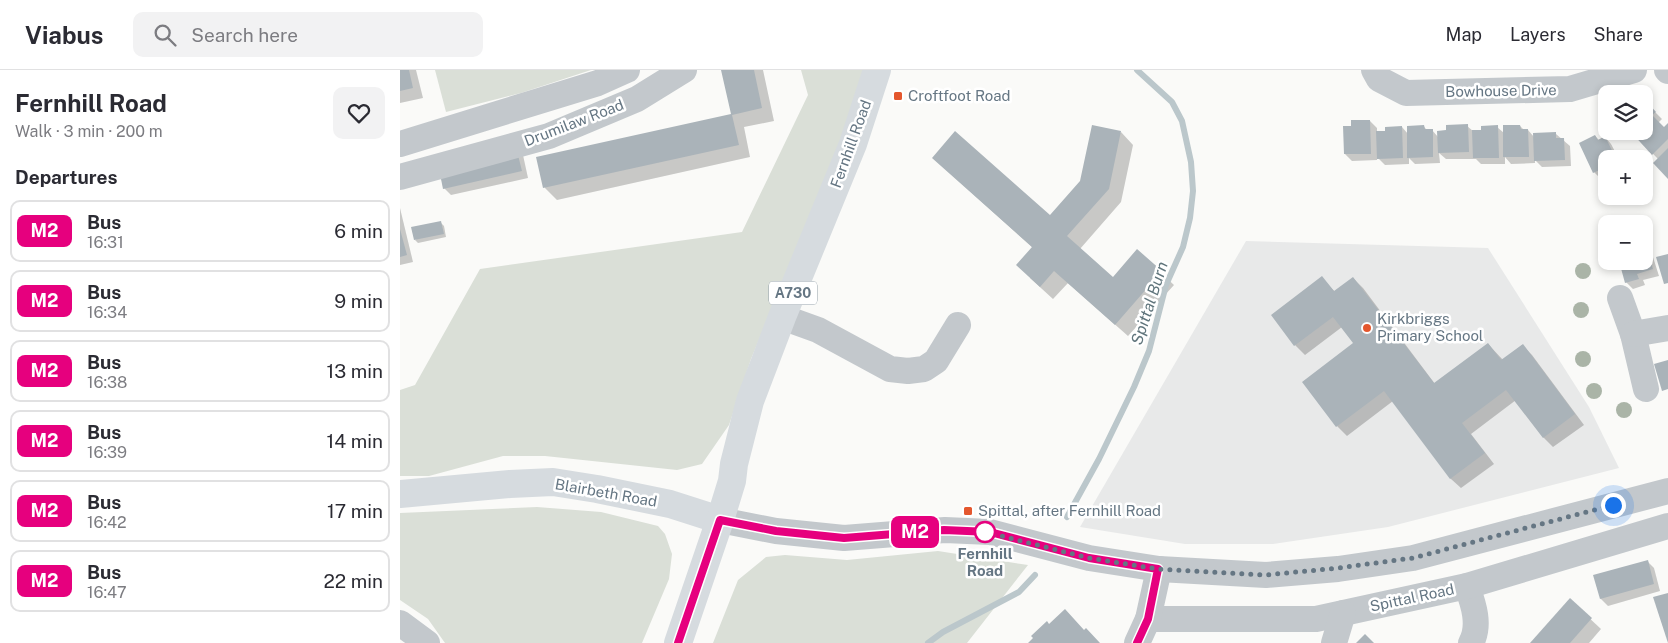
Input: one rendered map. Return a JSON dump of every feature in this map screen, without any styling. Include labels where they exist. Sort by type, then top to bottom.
[{"type":"main road","name":"Fernhill Road","points":[[678,643],[732,481],[734,464],[750,401],[782,317],[850,152],[878,70]]},
{"type":"main road","name":"Blairbeth Road","points":[[400,494],[553,482],[597,488],[670,504],[720,520]]},
{"type":"street","name":"Drumilaw Road","points":[[400,144],[598,83],[627,70]]},
{"type":"street","name":"Drumilaw Road","points":[[400,176],[549,136],[637,99],[684,70]]},
{"type":"street","name":"Bowhouse Drive","points":[[1374,70],[1379,79],[1406,93],[1570,89],[1634,70]]},
{"type":"street","points":[[1620,298],[1634,334],[1646,389]]},
{"type":"street","points":[[782,317],[818,330],[890,369],[908,371],[924,369],[936,361],[958,325]]},
{"type":"street","points":[[1634,334],[1668,328]]},
{"type":"street","points":[[720,520],[776,531],[844,538],[944,530],[990,532],[1089,558],[1158,569],[1266,575],[1413,558],[1668,491]]},
{"type":"street","name":"Spittal Road","points":[[1148,619],[1316,619],[1467,586],[1668,526]]},
{"type":"street","points":[[1137,643],[1148,619],[1158,569]]},
{"type":"street","points":[[1467,586],[1475,608],[1475,636],[1471,643]]},
{"type":"street","points":[[1334,643],[1343,613]]},
{"type":"street","points":[[400,622],[427,643]]},
{"type":"shaded area","points":[[435,70],[591,70],[521,93],[446,112]]},
{"type":"shaded area","points":[[801,70],[864,70],[831,167],[751,359],[729,425],[702,464],[677,470],[545,456],[503,456],[429,476],[400,476],[400,390],[415,385],[480,269],[742,232],[808,95]]},
{"type":"shaded area","name":"Kirkbriggs Primary School","points":[[1246,241],[1488,248],[1589,407],[1619,468],[1388,527],[1273,544],[1185,544],[1080,527]]},
{"type":"shaded area","points":[[537,507],[601,512],[658,526],[665,534],[672,554],[669,579],[642,643],[445,643],[428,619],[400,600],[400,513]]},
{"type":"shaded area","points":[[938,551],[1028,565],[967,643],[713,643],[738,580],[766,557],[785,555],[847,560]]},
{"type":"building","points":[[400,70],[409,70],[413,88],[400,91]]},
{"type":"building","points":[[721,70],[754,70],[762,108],[732,115],[739,145],[543,188],[536,157],[731,114]]},
{"type":"building","points":[[1653,116],[1664,127],[1668,123],[1668,139],[1653,154],[1653,150],[1647,150],[1638,140],[1653,140]]},
{"type":"building","points":[[1351,120],[1370,120],[1371,154],[1344,154],[1343,126],[1351,126]]},
{"type":"building","points":[[1468,124],[1469,152],[1438,153],[1437,131],[1446,130],[1446,125]]},
{"type":"building","points":[[1092,125],[1121,131],[1109,189],[1067,236],[1113,277],[1137,249],[1162,271],[1115,325],[1054,271],[1040,287],[1016,265],[1032,247],[932,158],[955,131],[1050,215],[1080,181]]},
{"type":"building","points":[[1424,125],[1425,129],[1433,129],[1433,157],[1407,158],[1407,126]]},
{"type":"building","points":[[1498,125],[1499,158],[1473,158],[1472,130],[1481,130],[1481,126]]},
{"type":"building","points":[[1503,125],[1520,125],[1521,129],[1528,129],[1529,157],[1503,157]]},
{"type":"building","points":[[1402,126],[1403,158],[1377,159],[1376,131],[1385,131],[1385,127]]},
{"type":"building","points":[[1556,132],[1556,138],[1564,138],[1565,160],[1534,161],[1533,133]]},
{"type":"building","points":[[1595,135],[1598,140],[1607,140],[1612,150],[1598,150],[1598,171],[1593,173],[1579,143]]},
{"type":"building","points":[[516,147],[522,171],[443,189],[438,164]]},
{"type":"building","points":[[1668,148],[1668,179],[1653,163]]},
{"type":"building","points":[[441,221],[444,234],[414,240],[411,227]]},
{"type":"building","points":[[400,229],[407,255],[400,257]]},
{"type":"building","points":[[1668,254],[1668,283],[1664,284],[1656,257]]},
{"type":"building","points":[[1621,270],[1650,270],[1637,274],[1639,279],[1625,283]]},
{"type":"building","points":[[1322,276],[1334,291],[1353,277],[1434,383],[1488,343],[1501,360],[1523,344],[1575,414],[1543,438],[1506,390],[1462,423],[1485,453],[1450,479],[1384,391],[1336,427],[1302,382],[1353,343],[1333,317],[1294,346],[1271,315]]},
{"type":"building","points":[[1668,360],[1668,389],[1662,391],[1654,364]]},
{"type":"building","points":[[1648,560],[1654,584],[1600,599],[1593,575]]},
{"type":"building","points":[[1668,593],[1668,643],[1653,597]]},
{"type":"building","points":[[1570,598],[1592,618],[1570,643],[1530,643]]},
{"type":"building","points":[[1065,609],[1084,630],[1086,628],[1100,643],[1028,643],[1033,638],[1031,636],[1047,621],[1049,624]]},
{"type":"building","points":[[1365,634],[1374,643],[1356,643]]},
{"type":"waterway","name":"Spittal Burn","points":[[1067,517],[1099,459],[1134,387],[1149,351],[1166,285],[1183,247],[1190,218],[1193,191],[1191,162],[1182,121],[1172,102],[1137,70]]},
{"type":"waterway","name":"Spittal Burn","points":[[928,643],[943,632],[1019,592],[1035,575]]},
{"type":"bus line","name":"M2","points":[[678,643],[720,520],[776,531],[844,538],[944,530],[990,532],[1089,558],[1158,569],[1148,619],[1137,643]]},
{"type":"place","name":"Croftfoot Road","points":[[898,96]]},
{"type":"place","name":"Kirkbriggs Primary School","points":[[1367,328]]},
{"type":"place","name":"Spittal, after Fernhill Road","points":[[968,511]]},
{"type":"place","name":"Fernhill Road","points":[[985,532]]},
{"type":"route","points":[[985,532],[1089,558],[1158,569],[1266,575],[1413,558],[1613,505]]}]
